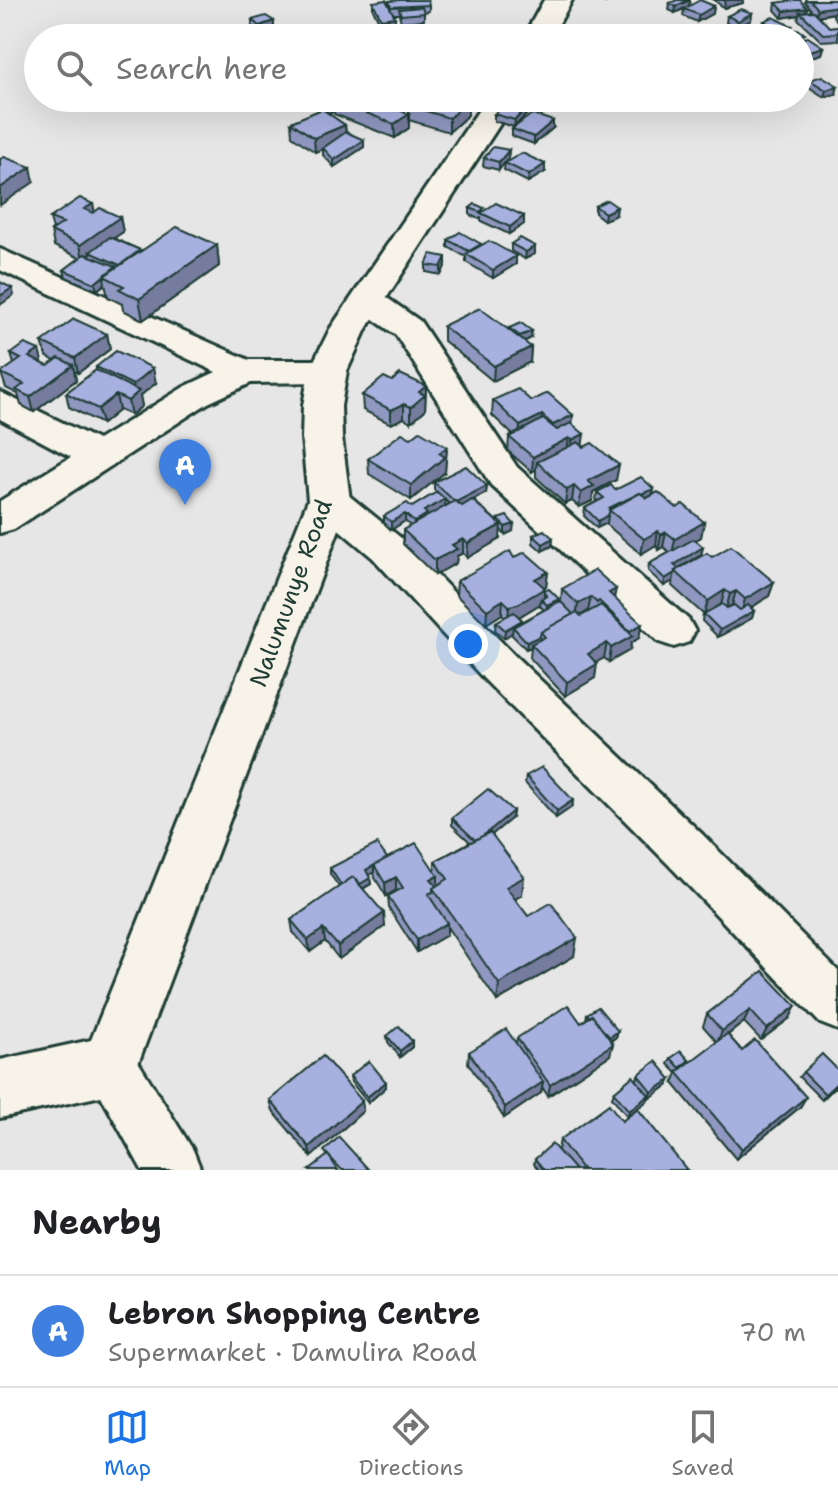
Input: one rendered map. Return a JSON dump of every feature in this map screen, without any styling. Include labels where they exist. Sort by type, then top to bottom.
[{"type":"street","points":[[545,24],[558,0]]},
{"type":"street","name":"Nalumunye Road","points":[[110,1065],[329,500],[322,438],[322,406],[328,371],[348,329],[493,112]]},
{"type":"street","points":[[0,258],[69,293],[245,372]]},
{"type":"street","points":[[368,300],[408,328],[504,476],[674,631]]},
{"type":"street","points":[[0,519],[196,395],[245,372],[282,369],[328,371]]},
{"type":"street","points":[[0,404],[97,455]]},
{"type":"street","points":[[329,500],[387,548],[499,667],[686,850],[838,1006]]},
{"type":"street","points":[[0,1089],[110,1065],[173,1170]]},
{"type":"building","points":[[386,0],[395,17],[381,19],[373,2]]},
{"type":"building","points":[[428,0],[429,5],[391,7],[389,1]]},
{"type":"building","points":[[689,0],[676,6],[670,3]]},
{"type":"building","points":[[700,0],[714,6],[699,15],[684,9]]},
{"type":"building","points":[[800,0],[807,8],[784,11],[776,3]]},
{"type":"building","points":[[810,0],[837,0],[838,6],[818,9]]},
{"type":"building","points":[[422,7],[424,13],[401,15],[399,9]]},
{"type":"building","points":[[741,9],[752,13],[738,21],[727,16]]},
{"type":"building","points":[[814,11],[829,27],[838,26],[838,33],[823,34],[800,12]]},
{"type":"building","points":[[266,16],[274,21],[257,24],[252,20]]},
{"type":"building","points":[[773,17],[788,24],[769,24],[764,21]]},
{"type":"building","points":[[822,76],[838,86],[826,90],[814,82],[814,79]]},
{"type":"building","points":[[315,112],[326,112],[345,125],[314,138],[291,122]]},
{"type":"building","points":[[364,112],[409,114],[394,124]]},
{"type":"building","points":[[429,112],[456,112],[449,118]]},
{"type":"building","points":[[496,112],[522,112],[515,120],[494,114]]},
{"type":"building","points":[[532,114],[553,121],[534,137],[512,129]]},
{"type":"building","points":[[346,132],[364,140],[334,160],[323,148]]},
{"type":"building","points":[[493,147],[509,150],[499,162],[484,158]]},
{"type":"building","points":[[522,153],[545,164],[529,175],[505,163]]},
{"type":"building","points":[[4,157],[31,167],[0,188],[0,159]]},
{"type":"building","points":[[80,198],[93,204],[84,209],[93,213],[100,208],[120,217],[80,245],[51,231],[63,223],[50,218]]},
{"type":"building","points":[[607,200],[617,207],[605,213],[595,206]]},
{"type":"building","points":[[496,203],[524,216],[510,227],[481,213]]},
{"type":"building","points":[[475,204],[484,208],[480,212],[470,208]]},
{"type":"building","points":[[177,227],[217,245],[139,299],[119,289],[124,286],[104,276]]},
{"type":"building","points":[[460,232],[481,244],[469,251],[448,240]]},
{"type":"building","points":[[110,237],[140,250],[120,265],[90,252]]},
{"type":"building","points":[[520,238],[535,246],[526,252],[511,244]]},
{"type":"building","points":[[489,241],[516,256],[493,270],[466,254]]},
{"type":"building","points":[[85,254],[116,266],[95,283],[64,270]]},
{"type":"building","points":[[431,254],[446,257],[441,267],[426,265]]},
{"type":"building","points":[[0,282],[12,288],[0,296]]},
{"type":"building","points":[[480,308],[531,347],[494,366],[443,326]]},
{"type":"building","points":[[74,319],[107,334],[75,358],[42,342]]},
{"type":"building","points":[[521,323],[532,331],[520,336],[509,328]]},
{"type":"building","points":[[25,344],[39,350],[29,357],[48,366],[59,358],[73,365],[30,397],[16,390],[24,384],[1,373],[21,359],[11,354]]},
{"type":"building","points":[[116,351],[153,368],[133,385],[96,367]]},
{"type":"building","points":[[96,370],[139,391],[128,401],[116,395],[98,409],[66,393]]},
{"type":"building","points":[[400,374],[426,386],[419,392],[425,395],[411,407],[404,404],[391,410],[362,395],[384,377],[392,381]]},
{"type":"building","points":[[518,389],[531,401],[548,393],[573,415],[553,425],[542,415],[520,426],[493,400]]},
{"type":"building","points":[[543,419],[557,430],[571,423],[584,434],[572,440],[569,438],[533,457],[509,437]]},
{"type":"building","points":[[420,431],[447,447],[439,453],[445,457],[411,485],[368,459],[402,433],[411,438]]},
{"type":"building","points":[[578,442],[584,447],[592,443],[619,465],[588,481],[594,486],[581,493],[574,486],[567,490],[537,462]]},
{"type":"building","points":[[466,466],[487,486],[456,502],[434,482]]},
{"type":"building","points":[[641,477],[654,489],[609,508],[608,515],[598,521],[585,508],[604,498],[597,492],[611,485],[615,490]]},
{"type":"building","points":[[437,492],[445,499],[424,511],[427,514],[414,522],[405,514],[391,522],[384,516],[407,503],[412,507]]},
{"type":"building","points":[[658,492],[677,508],[683,504],[704,522],[675,539],[666,532],[661,535],[658,531],[644,539],[609,510],[640,493],[647,498]]},
{"type":"building","points":[[472,500],[501,525],[468,543],[463,539],[452,545],[457,549],[435,560],[403,530],[455,501],[462,506]]},
{"type":"building","points":[[507,516],[514,524],[505,527],[498,519]]},
{"type":"building","points":[[544,530],[553,538],[543,544],[533,535]]},
{"type":"building","points":[[694,539],[703,547],[674,565],[679,569],[665,579],[649,564]]},
{"type":"building","points":[[731,546],[774,582],[745,599],[736,591],[730,594],[725,590],[708,601],[675,571],[707,553],[712,557]]},
{"type":"building","points":[[510,551],[514,558],[525,552],[548,572],[535,579],[545,588],[518,604],[509,606],[503,600],[487,610],[457,581]]},
{"type":"building","points":[[595,570],[616,589],[609,593],[642,624],[630,631],[599,601],[597,603],[591,597],[578,604],[562,589]]},
{"type":"building","points":[[549,589],[559,599],[547,605],[541,599],[547,596],[544,591]]},
{"type":"building","points":[[560,601],[573,614],[541,632],[540,636],[527,642],[513,627]]},
{"type":"building","points":[[722,604],[727,608],[734,605],[740,610],[748,605],[754,611],[720,630],[704,614]]},
{"type":"building","points":[[601,605],[633,636],[611,648],[607,643],[588,654],[597,664],[567,682],[531,644],[545,637],[541,632],[577,612],[581,616]]},
{"type":"building","points":[[514,612],[522,620],[505,630],[496,622]]},
{"type":"building","points":[[542,767],[573,800],[557,811],[526,776]]},
{"type":"building","points":[[488,789],[513,811],[475,840],[452,818]]},
{"type":"building","points":[[490,832],[524,877],[506,887],[528,916],[551,903],[577,938],[499,984],[433,888],[448,879],[435,861]]},
{"type":"building","points":[[416,843],[438,876],[431,879],[436,886],[428,894],[447,923],[417,940],[388,896],[403,888],[396,877],[385,883],[374,865]]},
{"type":"building","points":[[377,844],[387,858],[366,870],[370,878],[360,884],[353,877],[341,885],[330,868]]},
{"type":"building","points":[[353,877],[384,913],[338,946],[323,929],[308,940],[291,920]]},
{"type":"building","points":[[763,971],[796,1006],[767,1029],[750,1010],[722,1031],[707,1014]]},
{"type":"building","points":[[568,1005],[581,1023],[592,1015],[613,1044],[550,1085],[517,1038]]},
{"type":"building","points":[[598,1007],[618,1031],[610,1037],[592,1015],[587,1014]]},
{"type":"building","points":[[399,1026],[412,1041],[400,1051],[387,1036]]},
{"type":"building","points":[[506,1029],[543,1082],[505,1107],[469,1052]]},
{"type":"building","points":[[727,1034],[742,1051],[755,1040],[806,1097],[742,1149],[677,1072]]},
{"type":"building","points":[[681,1051],[689,1060],[680,1068],[671,1058]]},
{"type":"building","points":[[822,1054],[838,1070],[838,1082],[825,1094],[803,1072]]},
{"type":"building","points":[[323,1056],[362,1101],[309,1147],[270,1100]]},
{"type":"building","points":[[369,1061],[386,1082],[367,1097],[350,1076]]},
{"type":"building","points":[[656,1061],[671,1079],[652,1092],[638,1075]]},
{"type":"building","points":[[633,1076],[649,1095],[629,1111],[614,1092]]},
{"type":"building","points":[[609,1104],[622,1121],[638,1109],[687,1170],[583,1170],[560,1140]]},
{"type":"building","points":[[339,1137],[369,1170],[342,1170],[324,1151]]},
{"type":"building","points":[[552,1144],[575,1170],[544,1170],[535,1159]]},
{"type":"building","points":[[328,1155],[338,1170],[309,1170]]},
{"type":"place","name":"Lebron Shopping Centre","points":[[185,505]]}]
